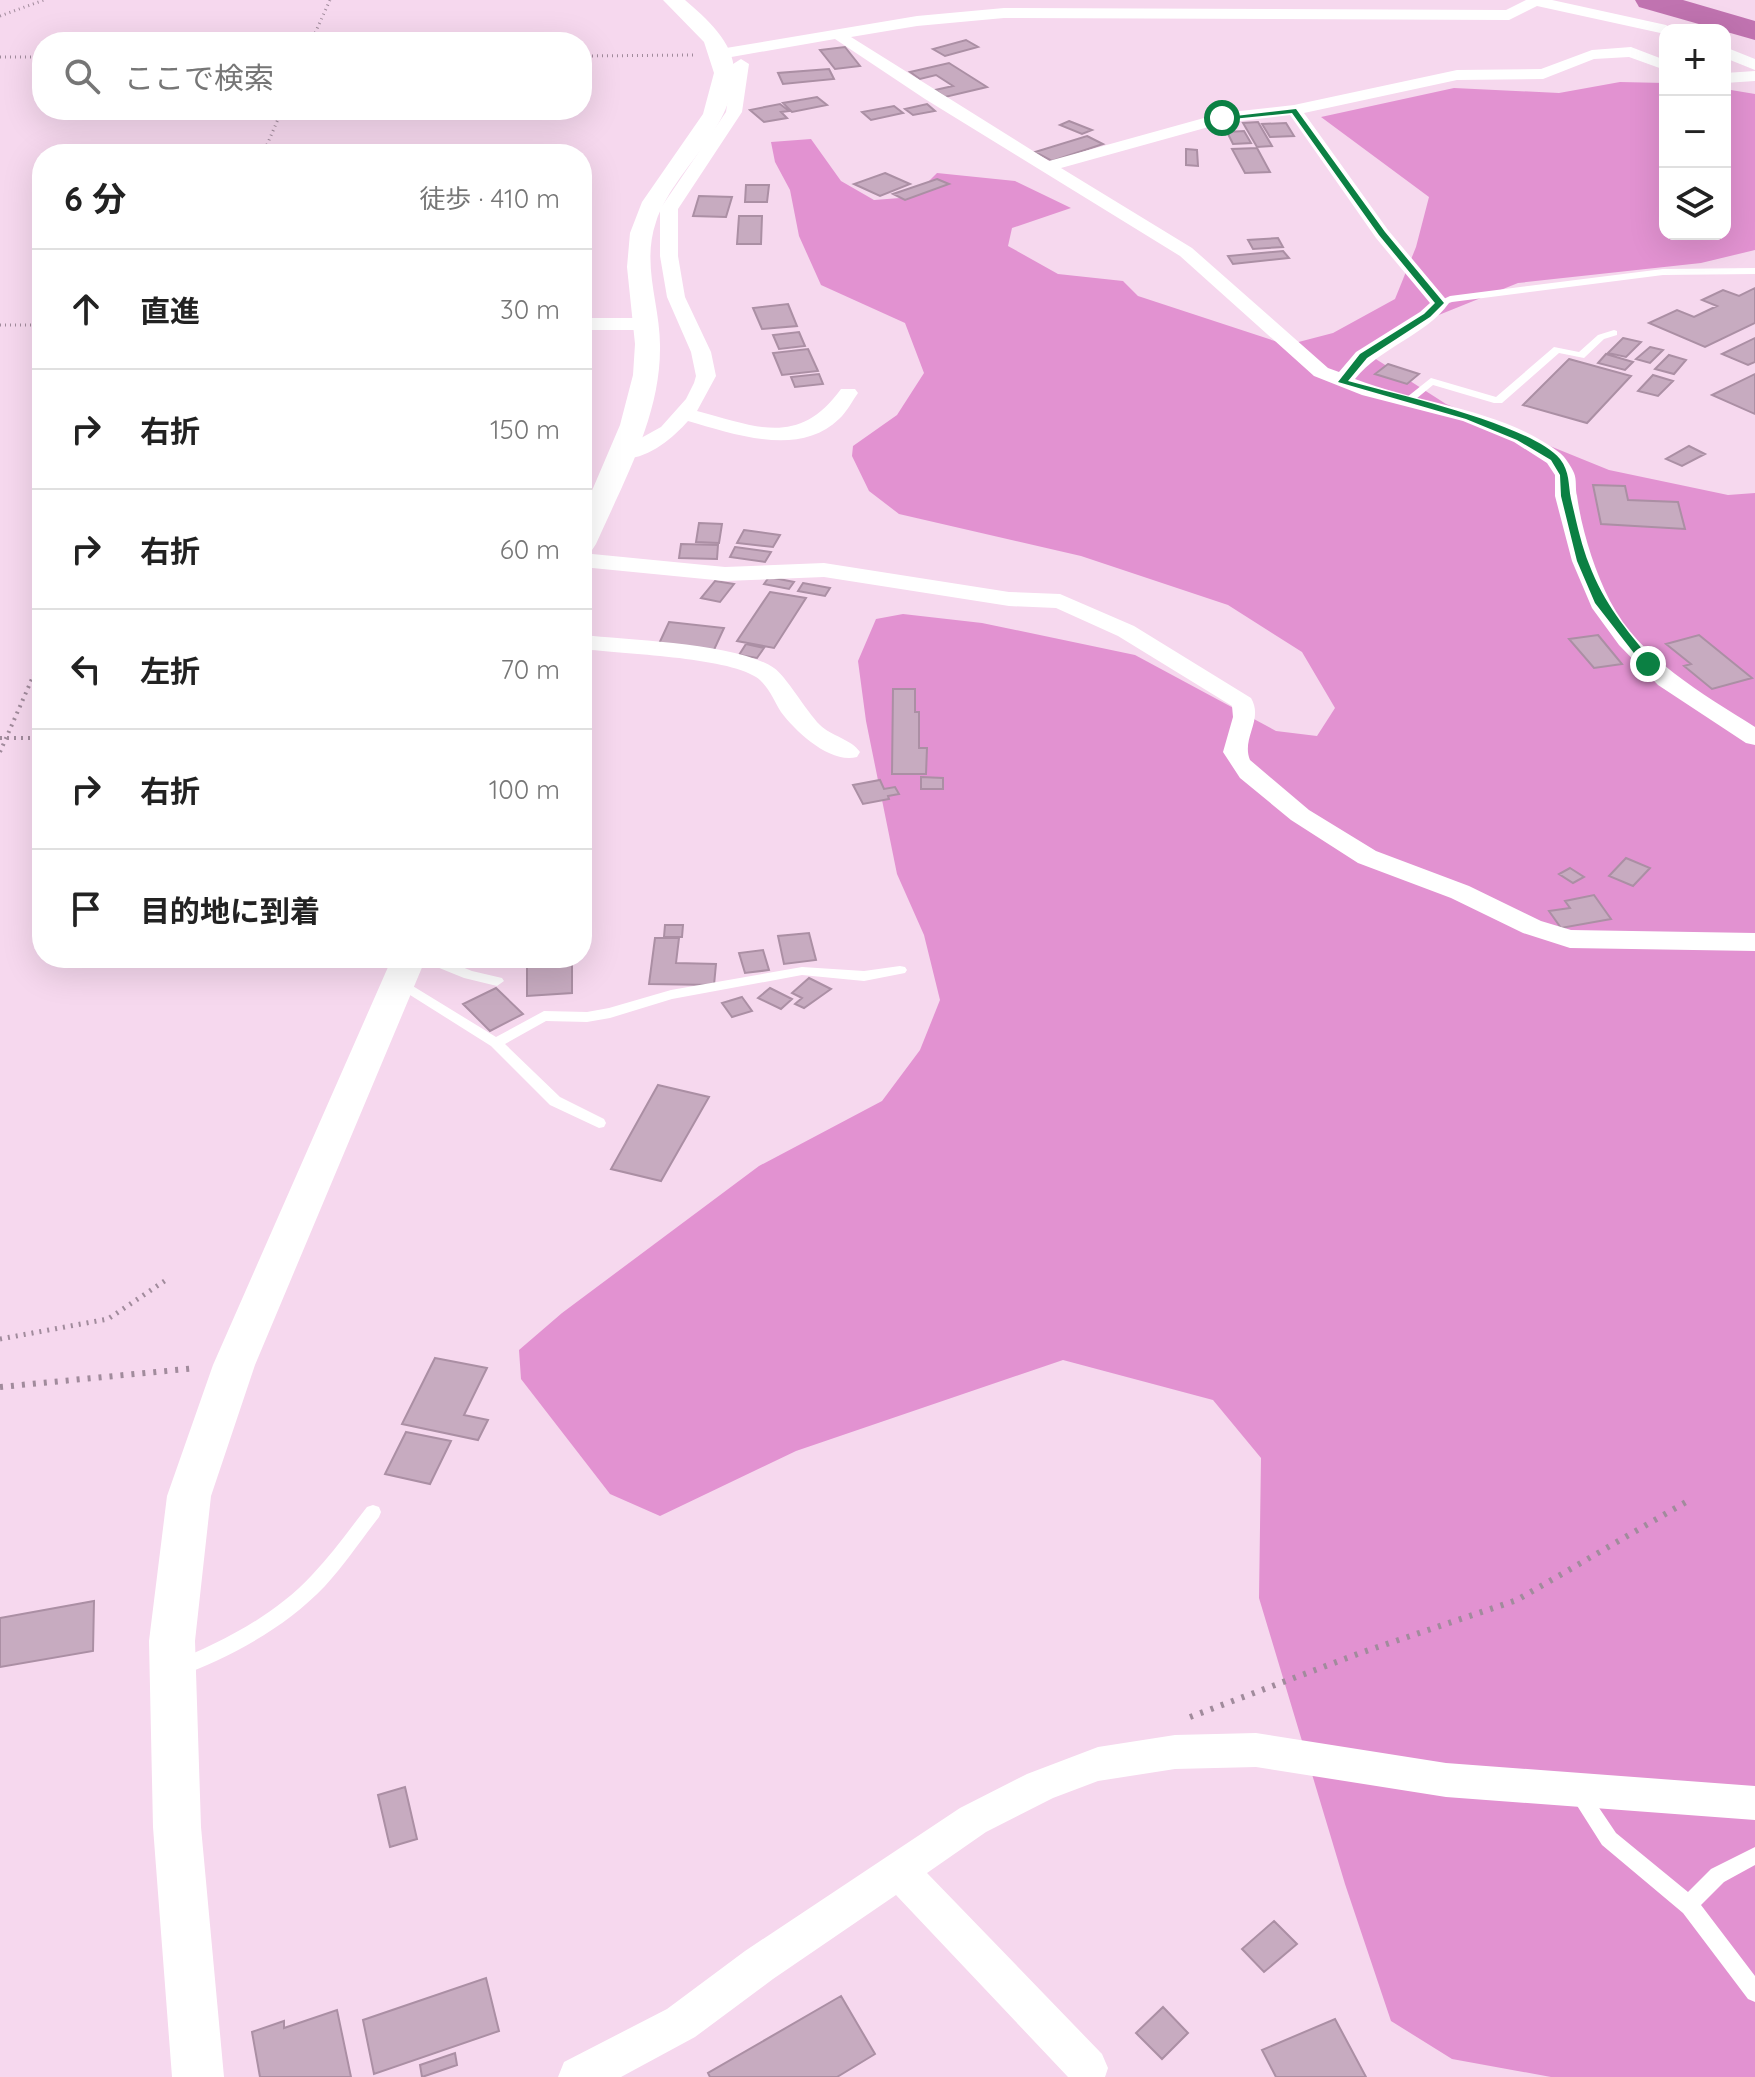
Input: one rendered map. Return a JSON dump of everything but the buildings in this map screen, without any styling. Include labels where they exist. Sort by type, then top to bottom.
[{"type":"street","points":[[624,453],[657,440],[695,401],[706,376],[701,352],[676,297],[669,256],[669,209],[734,112],[738,99],[730,59],[673,0]]},
{"type":"street","points":[[730,59],[837,34],[917,21],[1004,13],[1509,15],[1537,0],[1659,28]]},
{"type":"street","points":[[837,34],[1186,252],[1321,372],[1342,382],[1470,417],[1521,438],[1555,459],[1565,475],[1566,496],[1583,561],[1600,603],[1627,640],[1666,680],[1755,738]]},
{"type":"street","points":[[1046,167],[1222,118],[1294,110],[1457,75],[1543,74],[1592,55],[1631,52],[1659,63]]},
{"type":"street","points":[[1731,55],[1755,65]]},
{"type":"street","points":[[592,522],[624,453],[643,384],[648,347],[638,264],[644,224],[678,164],[695,144],[719,105],[730,59]]},
{"type":"street","points":[[1731,78],[1755,76]]},
{"type":"street","points":[[1294,110],[1382,234],[1440,303],[1427,316],[1363,356],[1342,382]]},
{"type":"street","points":[[592,324],[645,324]]},
{"type":"street","points":[[684,414],[765,433],[788,435],[826,421],[839,410],[848,393]]},
{"type":"street","points":[[592,561],[725,574],[824,570],[1009,599],[1060,601],[1076,606],[1126,631],[1243,703],[1245,717],[1235,752],[1239,762],[1300,815],[1367,857],[1460,892],[1532,927],[1570,939],[1755,942]]},
{"type":"street","points":[[592,643],[730,658],[750,663],[769,675],[783,691],[792,710],[815,734],[848,752]]},
{"type":"street","points":[[198,2077],[177,1827],[173,1670],[175,1601],[189,1496],[234,1365],[410,968]]},
{"type":"street","points":[[579,2077],[681,2023],[759,1965],[973,1820],[1040,1786],[1098,1764],[1175,1752],[1256,1750],[1446,1780],[1755,1803]]},
{"type":"street","points":[[898,1870],[1088,2068]]},
{"type":"lane","points":[[1440,303],[1450,299],[1663,272],[1755,271]]},
{"type":"lane","points":[[1407,401],[1431,381],[1498,401],[1557,349],[1581,356],[1601,337],[1614,333]]},
{"type":"lane","points":[[413,968],[555,1101],[599,1123]]},
{"type":"lane","points":[[424,968],[497,981]]},
{"type":"lane","points":[[496,1043],[544,1016],[598,1015],[671,995],[802,971],[864,976],[900,970]]},
{"type":"lane","points":[[173,1670],[219,1653],[255,1632],[317,1582],[373,1512]]},
{"type":"lane","points":[[1575,1790],[1609,1839],[1690,1906],[1755,1992]]},
{"type":"lane","points":[[1690,1906],[1697,1892],[1733,1865],[1755,1856]]},
{"type":"path","points":[[0,16],[44,0]]},
{"type":"path","points":[[316,32],[330,0]]},
{"type":"path","points":[[592,56],[730,59]]},
{"type":"path","points":[[0,57],[32,57]]},
{"type":"path","points":[[267,144],[278,120]]},
{"type":"path","points":[[0,325],[32,325]]},
{"type":"path","points":[[0,752],[3,738],[32,677]]},
{"type":"path","points":[[3,738],[32,738]]},
{"type":"path","points":[[0,1339],[108,1319],[166,1280]]},
{"type":"path","points":[[0,1387],[85,1376],[234,1365]]},
{"type":"path","points":[[1152,1756],[1172,1724],[1363,1652],[1517,1600],[1691,1499]]},
{"type":"shaded area","points":[[1620,82],[1659,83],[1659,240],[1731,240],[1731,90],[1755,94],[1755,250],[1701,263],[1518,283],[1409,327],[1368,354],[1446,404],[1609,470],[1728,495],[1755,493],[1755,2077],[1551,2077],[1452,2059],[1391,2021],[1345,1884],[1259,1598],[1261,1458],[1213,1400],[1063,1360],[796,1451],[660,1516],[610,1494],[521,1379],[519,1350],[562,1313],[759,1166],[882,1101],[920,1050],[940,1000],[924,935],[897,874],[866,721],[858,661],[876,619],[903,614],[982,623],[1135,655],[1276,731],[1317,736],[1335,708],[1302,652],[1228,605],[1081,556],[899,514],[869,491],[852,456],[853,446],[897,415],[924,373],[905,323],[821,285],[799,236],[790,190],[775,162],[771,142],[811,139],[841,181],[874,200],[913,197],[937,173],[1015,181],[1071,208],[1012,228],[1008,246],[1058,274],[1123,281],[1138,296],[1287,345],[1333,333],[1395,299],[1416,247],[1429,197],[1321,117],[1454,88],[1559,93]]},
{"type":"waterway","points":[[1650,0],[1755,31]]},
{"type":"route","points":[[1222,118],[1294,110],[1382,234],[1440,303],[1427,316],[1363,356],[1342,382],[1470,417],[1521,438],[1555,459],[1565,475],[1566,496],[1583,561],[1600,603],[1648,664]]}]
